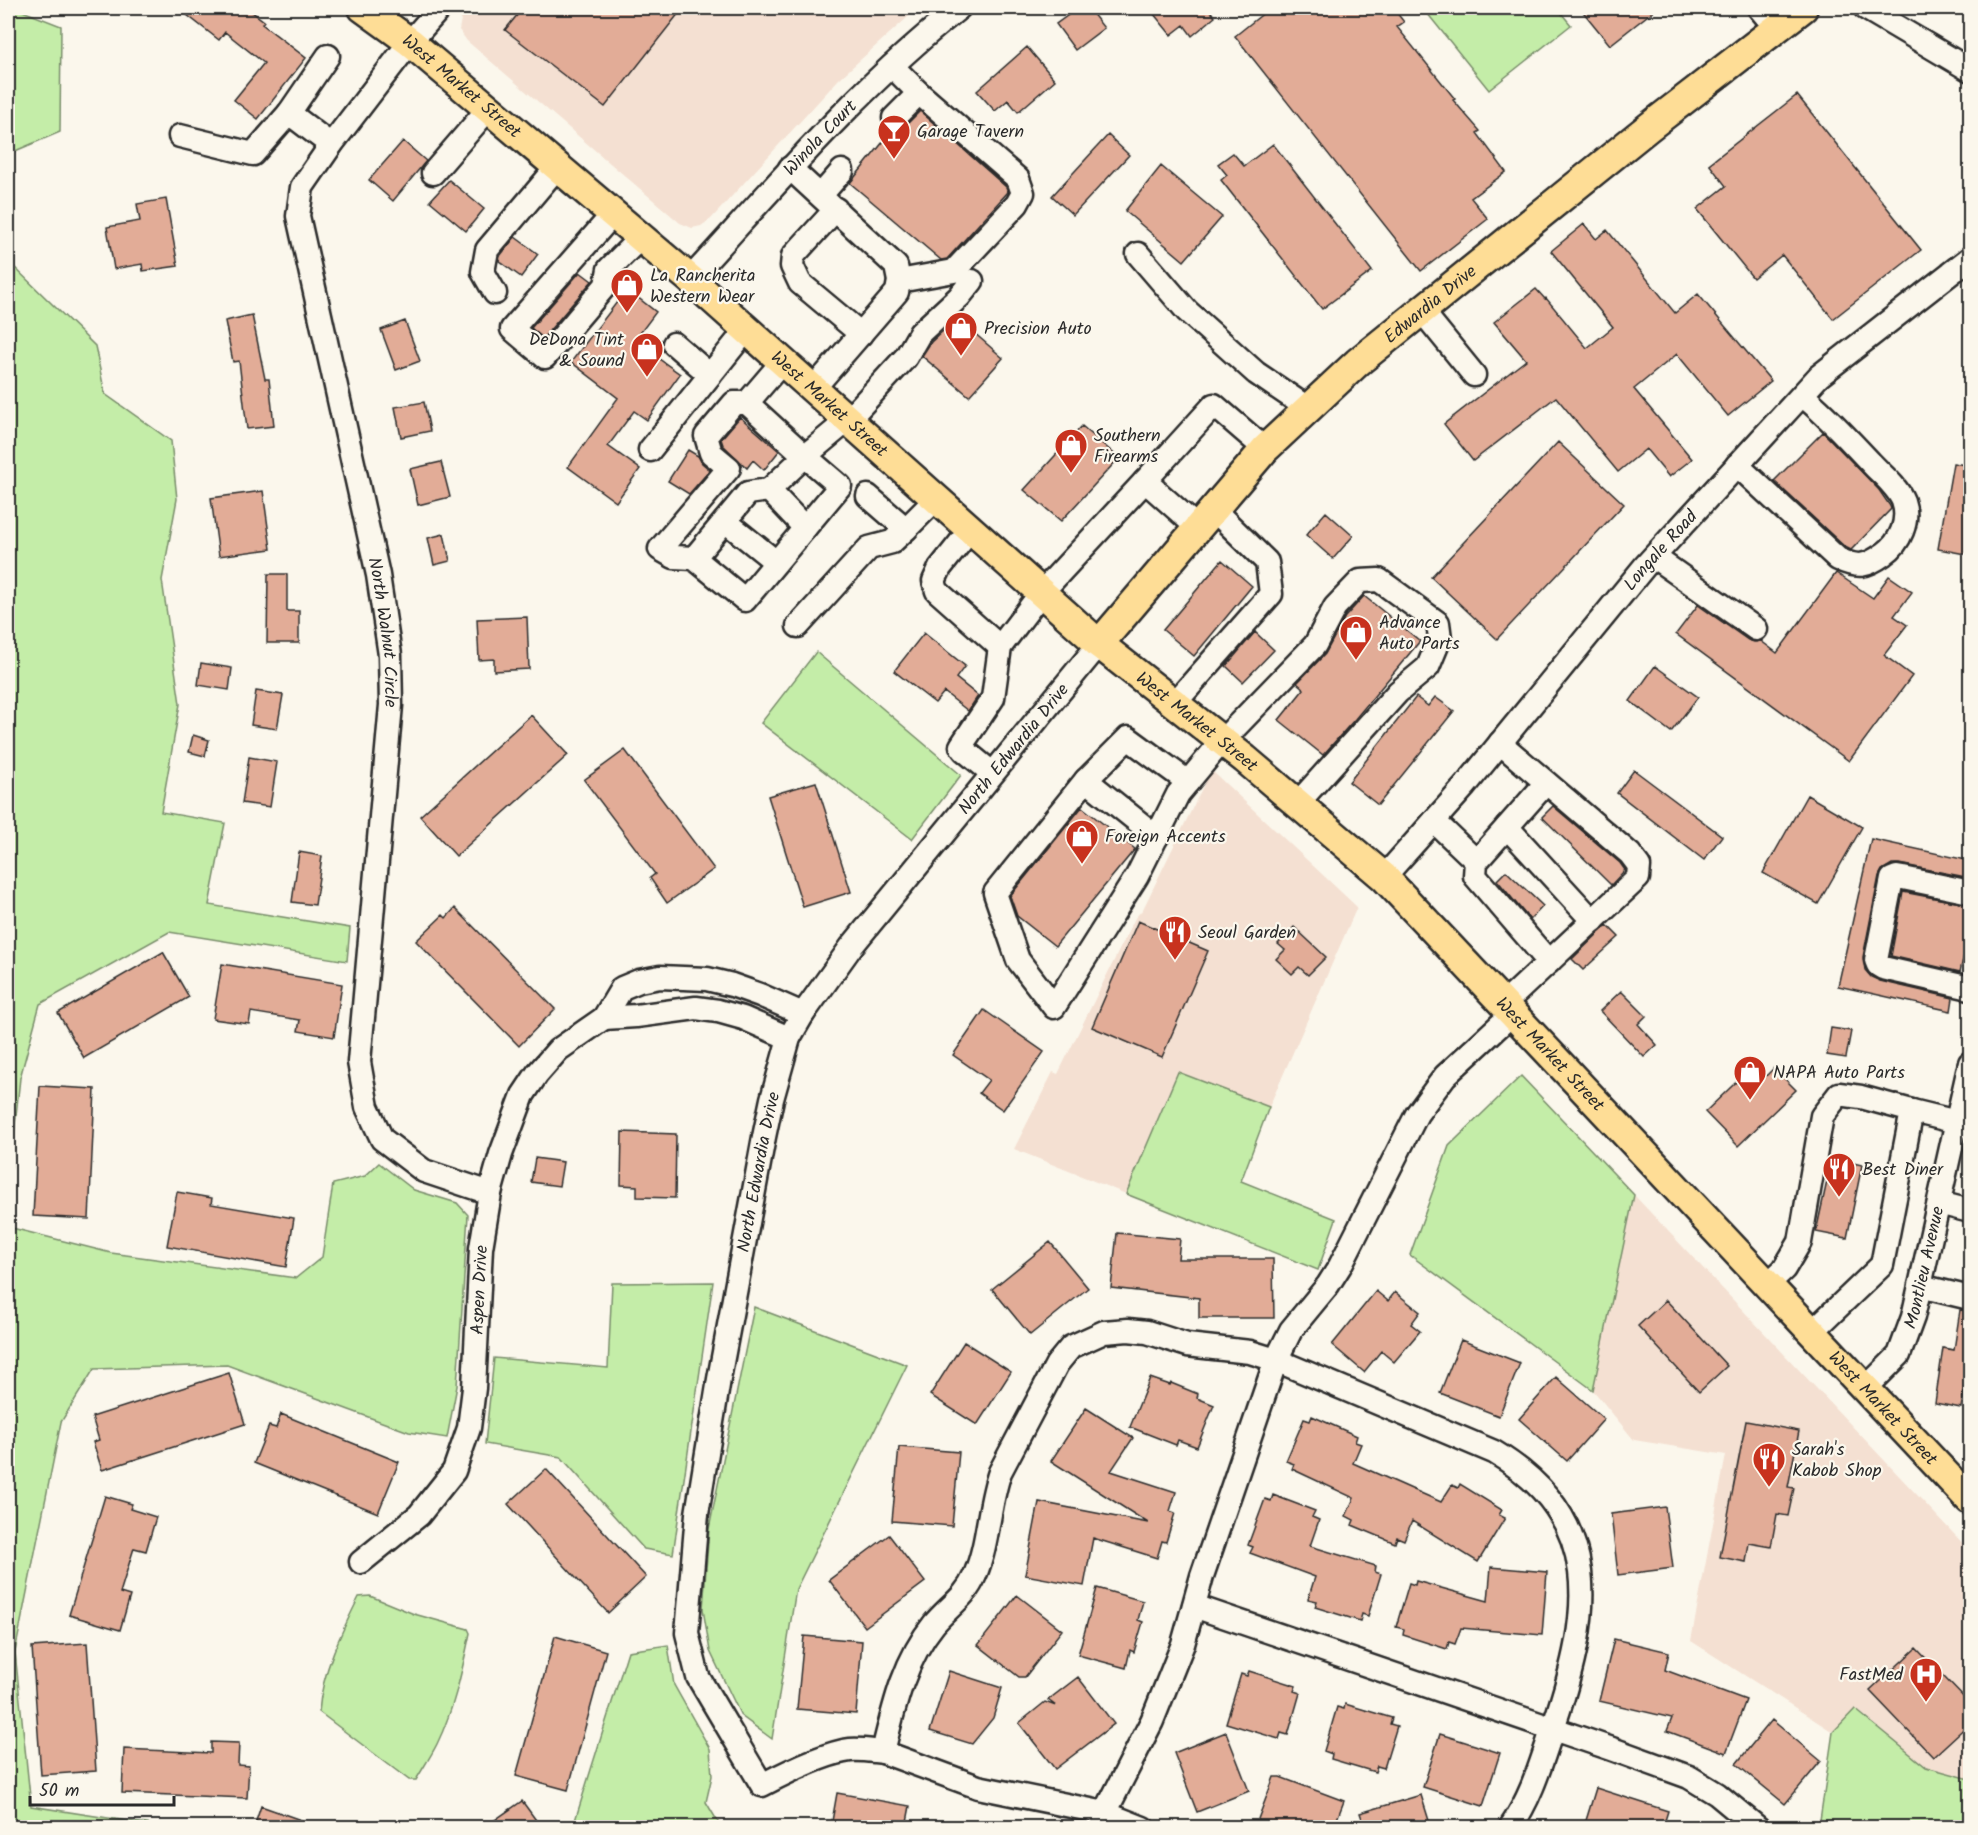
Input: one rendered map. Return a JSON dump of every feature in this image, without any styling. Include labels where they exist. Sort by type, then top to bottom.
[{"type":"main road","name":"West Market Street","points":[[363,8],[411,42],[614,213],[1099,644],[1222,741],[1384,877],[1971,1500]]},
{"type":"main road","name":"Edwardia Drive","points":[[1099,644],[1265,449],[1359,362],[1649,127],[1768,18],[1803,8]]},
{"type":"street","name":"North Walnut Circle","points":[[440,8],[331,145],[302,187],[298,216],[378,575],[390,655],[391,705],[359,1062],[361,1082],[367,1107],[382,1139],[424,1171],[489,1193]]},
{"type":"street","name":"Winola Court","points":[[690,279],[818,138],[930,30],[959,8]]},
{"type":"street","points":[[1865,8],[1971,69]]},
{"type":"street","points":[[180,136],[253,154],[289,112],[328,56]]},
{"type":"street","points":[[892,66],[919,93],[1018,179],[1023,193],[1017,204],[954,271],[899,281]]},
{"type":"street","points":[[894,118],[919,93]]},
{"type":"street","points":[[433,172],[489,108]]},
{"type":"street","points":[[289,112],[331,145]]},
{"type":"street","points":[[495,293],[483,272],[487,250],[558,166]]},
{"type":"street","points":[[790,168],[896,266],[899,281],[897,292],[813,388]]},
{"type":"street","points":[[842,171],[829,202],[793,256],[792,266],[800,283],[861,334]]},
{"type":"street","points":[[614,213],[512,329],[545,357],[606,285],[609,269],[641,237]]},
{"type":"street","points":[[1138,254],[1187,311],[1212,334],[1256,373],[1309,409]]},
{"type":"street","name":"Longale Road","points":[[1384,877],[1500,743],[1654,557],[1819,376],[1971,258]]},
{"type":"street","points":[[694,558],[748,493],[769,490],[848,420],[906,357],[920,333],[959,297],[972,281]]},
{"type":"street","points":[[1422,311],[1474,375]]},
{"type":"street","points":[[650,450],[747,329]]},
{"type":"street","points":[[674,344],[710,375]]},
{"type":"street","points":[[747,403],[783,362]]},
{"type":"street","points":[[1737,465],[1838,559],[1850,564],[1864,565],[1891,549],[1904,527],[1903,501],[1893,486],[1821,410],[1802,395]]},
{"type":"street","points":[[734,403],[747,403],[805,456],[840,486],[745,600],[694,558],[674,557],[660,549],[729,468],[711,453],[706,436],[734,403]]},
{"type":"street","points":[[992,773],[961,746],[993,698],[1000,647],[1041,593],[1214,405],[1265,449]]},
{"type":"street","points":[[1145,481],[1205,518],[1267,562],[1271,594],[1174,704]]},
{"type":"street","points":[[769,490],[805,528]]},
{"type":"street","points":[[868,496],[906,529]]},
{"type":"street","points":[[798,627],[869,548],[892,542],[936,499]]},
{"type":"street","points":[[725,521],[776,562]]},
{"type":"street","points":[[971,530],[940,568],[934,581],[937,591],[1000,647]]},
{"type":"street","points":[[1654,557],[1756,629]]},
{"type":"street","points":[[1188,782],[1128,738],[1086,780],[995,893],[1018,960],[1054,1007],[1137,876],[1178,794],[1188,782],[1222,741],[1315,645],[1335,607],[1360,581],[1379,580],[1438,623],[1440,638],[1428,667],[1398,692],[1297,804]]},
{"type":"street","name":"North Edwardia Drive","points":[[883,1752],[850,1750],[795,1769],[762,1785],[698,1677],[687,1633],[697,1514],[719,1379],[764,1137],[789,1038],[803,1014],[851,947],[1099,644]]},
{"type":"street","points":[[1105,1813],[1152,1721],[1183,1644],[1202,1576],[1276,1360],[1291,1330],[1328,1285],[1340,1266],[1417,1114],[1445,1076],[1549,962],[1638,878],[1640,866],[1630,854],[1500,743]]},
{"type":"street","points":[[1086,780],[1156,837]]},
{"type":"street","points":[[1546,783],[1476,862],[1475,876],[1549,962]]},
{"type":"street","points":[[1434,821],[1476,862]]},
{"type":"street","points":[[1507,827],[1593,921]]},
{"type":"street","points":[[1971,892],[1904,878],[1892,879],[1876,960],[1883,968],[1971,988]]},
{"type":"street","name":"Aspen Drive","points":[[361,1562],[426,1507],[454,1472],[470,1428],[481,1248],[489,1193],[523,1095],[537,1074],[558,1050],[604,1018],[622,988],[639,981],[660,977],[707,979],[760,995],[803,1014]]},
{"type":"street","points":[[604,1018],[696,1008],[743,1018],[789,1038]]},
{"type":"street","name":"Montlieu Avenue","points":[[1866,1388],[1899,1355],[1913,1317],[1971,1063]]},
{"type":"street","points":[[1768,1284],[1784,1269],[1800,1242],[1822,1116],[1839,1094],[1861,1097],[1957,1122]]},
{"type":"street","points":[[1813,1331],[1882,1264],[1912,1111]]},
{"type":"street","points":[[1939,1203],[1971,1211]]},
{"type":"street","points":[[1920,1286],[1971,1298]]},
{"type":"street","points":[[1143,1827],[1105,1813],[978,1787],[883,1752],[892,1712],[911,1661],[934,1624],[962,1598],[975,1577],[985,1546],[994,1489],[1000,1472],[1057,1364],[1071,1347],[1104,1332],[1128,1330],[1147,1332],[1188,1345],[1250,1352],[1276,1360],[1494,1452],[1517,1466],[1539,1486],[1557,1508],[1570,1530],[1578,1557],[1582,1585],[1577,1643],[1535,1784],[1522,1810],[1510,1827]]},
{"type":"street","points":[[1194,1606],[1689,1777],[1717,1794],[1758,1827]]},
{"type":"shaded area","points":[[471,8],[918,8],[839,79],[711,219],[701,226],[692,228],[680,223],[467,41],[459,30],[461,19]]},
{"type":"shaded area","points":[[1211,770],[1357,907],[1269,1107],[1178,1072],[1126,1194],[1014,1149],[1053,1072],[1058,1074]]},
{"type":"shaded area","points":[[1634,1195],[1970,1551],[1970,1779],[1926,1767],[1856,1709],[1833,1732],[1691,1641],[1726,1455],[1634,1440],[1593,1390]]},
{"type":"green space","points":[[8,8],[15,8],[61,26],[60,132],[8,154]]},
{"type":"green space","points":[[1423,8],[1557,8],[1571,25],[1489,90]]},
{"type":"green space","points":[[8,261],[95,346],[105,394],[171,441],[177,499],[162,580],[180,704],[161,812],[225,823],[209,905],[350,928],[347,961],[169,932],[40,1004],[20,1078],[8,1191]]},
{"type":"green space","points":[[816,652],[961,775],[912,839],[761,723]]},
{"type":"green space","points":[[1178,1072],[1269,1107],[1241,1181],[1336,1219],[1318,1270],[1126,1194]]},
{"type":"green space","points":[[1521,1076],[1634,1195],[1593,1390],[1410,1255],[1449,1146]]},
{"type":"green space","points":[[379,1163],[414,1190],[457,1203],[468,1215],[457,1386],[447,1438],[409,1432],[227,1365],[94,1369],[61,1422],[15,1652],[31,1806],[166,1827],[8,1827],[8,1227],[111,1253],[296,1278],[322,1257],[333,1184],[365,1176]]},
{"type":"green space","points":[[713,1282],[673,1554],[644,1549],[561,1457],[485,1444],[494,1358],[608,1368],[612,1283]]},
{"type":"green space","points":[[754,1307],[907,1365],[796,1589],[772,1739],[741,1716],[710,1651],[703,1609],[709,1529]]},
{"type":"green space","points":[[370,1596],[414,1614],[468,1629],[470,1633],[453,1704],[437,1744],[416,1780],[409,1780],[319,1712],[328,1667],[339,1638],[359,1597]]},
{"type":"green space","points":[[668,1645],[674,1685],[710,1749],[712,1776],[706,1802],[721,1827],[573,1827],[628,1651]]},
{"type":"green space","points":[[1855,1709],[1926,1767],[1970,1779],[1970,1827],[1819,1827],[1833,1732]]},
{"type":"building","points":[[178,8],[247,8],[264,21],[262,24],[306,58],[258,119],[234,100],[264,63],[225,32],[219,40]]},
{"type":"building","points":[[523,8],[683,8],[605,107],[505,30]]},
{"type":"building","points":[[1078,8],[1088,8],[1104,28],[1075,50],[1056,24]]},
{"type":"building","points":[[1149,8],[1208,8],[1215,17],[1192,36],[1184,25],[1171,35]]},
{"type":"building","points":[[1270,8],[1393,8],[1404,22],[1397,27],[1480,131],[1477,133],[1506,172],[1471,198],[1488,219],[1421,271],[1235,36]]},
{"type":"building","points":[[1580,8],[1657,8],[1610,45]]},
{"type":"building","points":[[1027,47],[1055,80],[1018,112],[1008,100],[995,111],[977,91]]},
{"type":"building","points":[[1797,95],[1921,250],[1833,319],[1782,255],[1753,278],[1697,209],[1726,186],[1709,164]]},
{"type":"building","points":[[920,111],[1006,187],[1008,192],[947,259],[941,260],[850,183],[892,131],[903,128]]},
{"type":"building","points":[[1108,135],[1129,155],[1073,215],[1052,196]]},
{"type":"building","points":[[403,141],[426,161],[393,201],[369,180]]},
{"type":"building","points":[[1273,144],[1372,271],[1322,309],[1221,180],[1227,175],[1218,164],[1233,153],[1244,166]]},
{"type":"building","points":[[1161,166],[1222,217],[1184,261],[1125,211]]},
{"type":"building","points":[[449,180],[484,209],[466,231],[430,201]]},
{"type":"building","points":[[166,199],[178,266],[143,271],[142,264],[114,269],[107,227],[140,221],[137,204]]},
{"type":"building","points":[[1584,224],[1596,239],[1607,230],[1675,313],[1698,294],[1771,381],[1728,416],[1677,354],[1634,389],[1692,459],[1669,477],[1646,449],[1618,472],[1556,397],[1473,461],[1444,424],[1526,360],[1494,322],[1536,289],[1587,348],[1613,327],[1551,251]]},
{"type":"building","points":[[515,237],[538,254],[521,277],[499,261],[500,256]]},
{"type":"building","points":[[580,272],[592,281],[543,338],[531,328]]},
{"type":"building","points":[[627,289],[656,312],[634,341],[680,374],[647,420],[634,411],[608,446],[640,469],[616,502],[568,467],[618,398],[571,362]]},
{"type":"building","points":[[252,315],[265,379],[269,379],[274,426],[247,429],[239,361],[233,362],[225,321]]},
{"type":"building","points":[[957,318],[1003,358],[969,396],[922,356],[931,342]]},
{"type":"building","points":[[405,321],[420,361],[396,370],[381,330]]},
{"type":"building","points":[[424,402],[430,431],[401,437],[395,407]]},
{"type":"building","points":[[740,417],[779,451],[764,470],[753,460],[747,468],[723,445],[721,439]]},
{"type":"building","name":"Southern Firearms","points":[[1082,426],[1119,458],[1061,521],[1024,490]]},
{"type":"building","points":[[1823,432],[1879,490],[1891,509],[1851,550],[1774,481]]},
{"type":"building","points":[[1558,442],[1624,504],[1497,639],[1431,577]]},
{"type":"building","points":[[688,450],[698,456],[710,470],[689,494],[668,481]]},
{"type":"building","points":[[441,462],[450,497],[418,505],[410,469]]},
{"type":"building","points":[[1953,463],[1971,466],[1971,555],[1938,549]]},
{"type":"building","points":[[263,491],[271,549],[219,556],[211,498]]},
{"type":"building","points":[[1326,512],[1353,536],[1333,559],[1306,535]]},
{"type":"building","points":[[444,534],[450,561],[434,565],[428,538]]},
{"type":"building","points":[[1222,560],[1252,586],[1194,656],[1163,630]]},
{"type":"building","points":[[1836,573],[1873,598],[1889,576],[1912,592],[1894,616],[1907,625],[1884,655],[1912,676],[1849,761],[1676,634],[1698,605],[1748,640],[1761,641],[1777,653]]},
{"type":"building","points":[[268,574],[287,574],[287,611],[299,611],[299,643],[267,643]]},
{"type":"building","name":"Advance Auto Parts","points":[[1364,596],[1420,641],[1323,755],[1279,720],[1304,689],[1297,683],[1325,654],[1345,617]]},
{"type":"building","points":[[527,617],[529,669],[494,671],[494,659],[479,660],[477,619]]},
{"type":"building","points":[[1255,632],[1274,650],[1243,682],[1226,666]]},
{"type":"building","points":[[924,633],[965,666],[956,678],[978,696],[968,711],[944,692],[935,703],[894,671]]},
{"type":"building","points":[[201,663],[232,668],[229,690],[198,685]]},
{"type":"building","points":[[1655,666],[1698,697],[1671,732],[1630,701]]},
{"type":"building","points":[[256,691],[283,695],[277,729],[251,725]]},
{"type":"building","points":[[1416,697],[1428,706],[1435,697],[1454,711],[1378,805],[1349,782]]},
{"type":"building","points":[[531,715],[568,755],[456,856],[420,816]]},
{"type":"building","points":[[193,735],[209,740],[205,756],[189,752]]},
{"type":"building","points":[[625,750],[714,869],[667,903],[650,878],[655,874],[584,780]]},
{"type":"building","points":[[249,757],[277,762],[270,807],[242,803]]},
{"type":"building","points":[[1634,770],[1722,836],[1704,860],[1617,793]]},
{"type":"building","points":[[816,782],[851,892],[803,907],[768,796]]},
{"type":"building","points":[[1807,795],[1862,827],[1818,904],[1763,873]]},
{"type":"building","points":[[1553,806],[1620,863],[1625,870],[1611,885],[1542,817]]},
{"type":"building","points":[[1082,807],[1135,849],[1055,946],[1017,916],[1010,896]]},
{"type":"building","points":[[1871,839],[1971,861],[1971,878],[1899,864],[1892,864],[1882,870],[1863,957],[1865,970],[1871,977],[1953,998],[1951,1011],[1838,986]]},
{"type":"building","points":[[299,852],[322,856],[315,905],[292,902]]},
{"type":"building","points":[[1506,871],[1543,906],[1530,920],[1497,880]]},
{"type":"building","points":[[1903,892],[1971,905],[1971,925],[1960,972],[1891,956]]},
{"type":"building","points":[[455,908],[555,1009],[519,1046],[416,941],[443,915],[446,918]]},
{"type":"building","points":[[1138,921],[1208,951],[1162,1057],[1092,1027]]},
{"type":"building","points":[[1607,925],[1619,937],[1583,970],[1572,959]]},
{"type":"building","points":[[1294,927],[1326,957],[1308,975],[1299,967],[1292,974],[1276,959],[1285,950],[1278,944]]},
{"type":"building","points":[[163,952],[189,997],[84,1058],[58,1013]]},
{"type":"building","points":[[222,964],[342,984],[334,1037],[298,1031],[300,1020],[251,1012],[249,1024],[213,1019]]},
{"type":"building","points":[[1621,991],[1646,1016],[1638,1024],[1657,1045],[1644,1057],[1600,1011]]},
{"type":"building","points":[[984,1010],[1044,1052],[1003,1110],[979,1093],[989,1080],[953,1055]]},
{"type":"building","points":[[1831,1028],[1851,1031],[1846,1058],[1827,1055]]},
{"type":"building","name":"NAPA Auto Parts","points":[[1755,1064],[1766,1076],[1774,1068],[1796,1090],[1738,1146],[1705,1112]]},
{"type":"building","points":[[40,1086],[95,1089],[89,1219],[33,1216]]},
{"type":"building","points":[[622,1132],[676,1134],[675,1198],[637,1197],[637,1186],[621,1185]]},
{"type":"building","points":[[535,1158],[563,1162],[559,1186],[531,1182]]},
{"type":"building","name":"Best Diner","points":[[1832,1158],[1862,1165],[1847,1238],[1816,1232]]},
{"type":"building","points":[[177,1192],[212,1198],[211,1204],[294,1218],[286,1267],[167,1246]]},
{"type":"building","points":[[1117,1233],[1180,1239],[1178,1259],[1273,1259],[1274,1318],[1199,1318],[1199,1298],[1111,1288]]},
{"type":"building","points":[[1050,1242],[1088,1288],[1030,1335],[992,1289]]},
{"type":"building","points":[[1376,1291],[1388,1301],[1395,1292],[1420,1312],[1411,1324],[1420,1331],[1394,1362],[1381,1351],[1364,1372],[1332,1345]]},
{"type":"building","points":[[1666,1300],[1727,1366],[1699,1392],[1638,1326]]},
{"type":"building","points":[[1960,1310],[1971,1311],[1971,1350],[1961,1408],[1935,1403],[1943,1348],[1954,1350]]},
{"type":"building","points":[[1461,1340],[1520,1363],[1499,1416],[1440,1393]]},
{"type":"building","points":[[964,1342],[1011,1372],[977,1425],[930,1395]]},
{"type":"building","points":[[229,1373],[245,1424],[102,1470],[93,1442],[99,1440],[92,1417]]},
{"type":"building","points":[[1556,1377],[1604,1419],[1567,1461],[1519,1419]]},
{"type":"building","points":[[1150,1378],[1170,1385],[1171,1383],[1198,1394],[1197,1398],[1214,1405],[1197,1447],[1178,1440],[1176,1445],[1130,1427]]},
{"type":"building","points":[[1086,1408],[1133,1438],[1111,1471],[1176,1492],[1170,1511],[1175,1513],[1166,1542],[1162,1541],[1157,1558],[1093,1538],[1084,1586],[1025,1575],[1039,1502],[1148,1523],[1051,1461]]},
{"type":"building","points":[[281,1414],[399,1462],[378,1513],[254,1463],[269,1426],[276,1428]]},
{"type":"building","points":[[1312,1416],[1357,1436],[1355,1442],[1361,1444],[1353,1463],[1441,1502],[1452,1485],[1458,1488],[1460,1484],[1502,1510],[1499,1515],[1505,1518],[1478,1562],[1412,1521],[1404,1540],[1397,1537],[1395,1543],[1352,1525],[1354,1520],[1346,1516],[1354,1498],[1292,1469],[1294,1464],[1286,1461],[1304,1419],[1310,1421]]},
{"type":"building","points":[[1746,1421],[1799,1431],[1788,1487],[1794,1488],[1788,1516],[1777,1514],[1771,1547],[1749,1543],[1746,1562],[1720,1557]]},
{"type":"building","points":[[899,1447],[959,1452],[952,1526],[892,1521]]},
{"type":"building","points":[[546,1469],[646,1577],[608,1613],[508,1504]]},
{"type":"building","points":[[1273,1495],[1315,1511],[1312,1517],[1319,1520],[1310,1546],[1376,1566],[1375,1572],[1381,1574],[1368,1616],[1362,1614],[1360,1621],[1315,1607],[1317,1601],[1308,1599],[1315,1577],[1250,1553],[1253,1547],[1248,1545],[1265,1499],[1271,1501]]},
{"type":"building","points":[[105,1496],[132,1504],[130,1509],[156,1517],[146,1551],[134,1548],[120,1593],[130,1596],[120,1630],[69,1615]]},
{"type":"building","points":[[1665,1507],[1673,1568],[1618,1575],[1611,1514]]},
{"type":"building","points":[[889,1535],[925,1582],[865,1627],[829,1580]]},
{"type":"building","points":[[1491,1567],[1547,1572],[1542,1635],[1461,1628],[1455,1644],[1449,1642],[1447,1649],[1403,1635],[1404,1629],[1396,1627],[1409,1583],[1415,1585],[1416,1581],[1488,1601]]},
{"type":"building","points":[[1097,1588],[1143,1601],[1138,1620],[1143,1622],[1134,1652],[1130,1650],[1126,1668],[1078,1655]]},
{"type":"building","points":[[1017,1595],[1062,1630],[1025,1677],[1019,1677],[978,1645]]},
{"type":"building","points":[[555,1636],[606,1651],[568,1790],[516,1776]]},
{"type":"building","points":[[804,1636],[862,1641],[856,1714],[797,1709]]},
{"type":"building","points":[[1614,1639],[1669,1652],[1665,1670],[1746,1700],[1726,1753],[1667,1731],[1672,1718],[1599,1701]]},
{"type":"building","points":[[87,1643],[96,1771],[41,1775],[32,1647]]},
{"type":"building","points":[[1916,1648],[1971,1705],[1971,1722],[1933,1757],[1870,1691]]},
{"type":"building","points":[[949,1671],[1002,1688],[993,1718],[972,1744],[930,1731]]},
{"type":"building","points":[[1249,1671],[1296,1686],[1294,1691],[1300,1693],[1288,1735],[1281,1733],[1279,1739],[1226,1723],[1241,1674],[1247,1676]]},
{"type":"building","points":[[1078,1677],[1114,1724],[1055,1769],[1019,1723],[1045,1702],[1056,1706],[1048,1700]]},
{"type":"building","points":[[1345,1704],[1392,1718],[1390,1724],[1397,1726],[1384,1768],[1377,1766],[1375,1772],[1331,1759],[1332,1754],[1324,1751],[1337,1707],[1344,1709]]},
{"type":"building","points":[[1772,1720],[1821,1761],[1785,1804],[1736,1764]]},
{"type":"building","points":[[1226,1732],[1249,1791],[1197,1812],[1174,1753]]},
{"type":"building","points":[[1440,1734],[1500,1753],[1483,1806],[1423,1787]]},
{"type":"building","points":[[211,1742],[239,1743],[238,1765],[249,1766],[247,1798],[122,1793],[124,1749],[211,1753]]},
{"type":"building","points":[[1274,1777],[1280,1777],[1344,1801],[1334,1827],[1255,1827]]},
{"type":"building","points":[[1596,1788],[1668,1811],[1663,1827],[1584,1827]]},
{"type":"building","points":[[837,1793],[910,1806],[906,1827],[831,1827]]},
{"type":"building","points":[[1421,1795],[1431,1827],[1365,1827],[1360,1813]]},
{"type":"building","points":[[522,1801],[541,1827],[485,1827]]},
{"type":"building","points":[[261,1806],[315,1825],[314,1827],[254,1827]]},
{"type":"place","name":"Garage Tavern","points":[[894,160]]},
{"type":"place","name":"La Rancherita Western Wear","points":[[627,314]]},
{"type":"place","name":"Precision Auto","points":[[961,357]]},
{"type":"place","name":"DeDona Tint & Sound","points":[[647,378]]},
{"type":"place","name":"Southern Firearms","points":[[1071,474]]},
{"type":"place","name":"Advance Auto Parts","points":[[1356,661]]},
{"type":"place","name":"Foreign Accents","points":[[1082,865]]},
{"type":"place","name":"Seoul Garden","points":[[1175,961]]},
{"type":"place","name":"NAPA Auto Parts","points":[[1750,1101]]},
{"type":"place","name":"Best Diner","points":[[1839,1198]]},
{"type":"place","name":"Sarah's Kabob Shop","points":[[1769,1488]]},
{"type":"place","name":"FastMed","points":[[1926,1703]]}]
